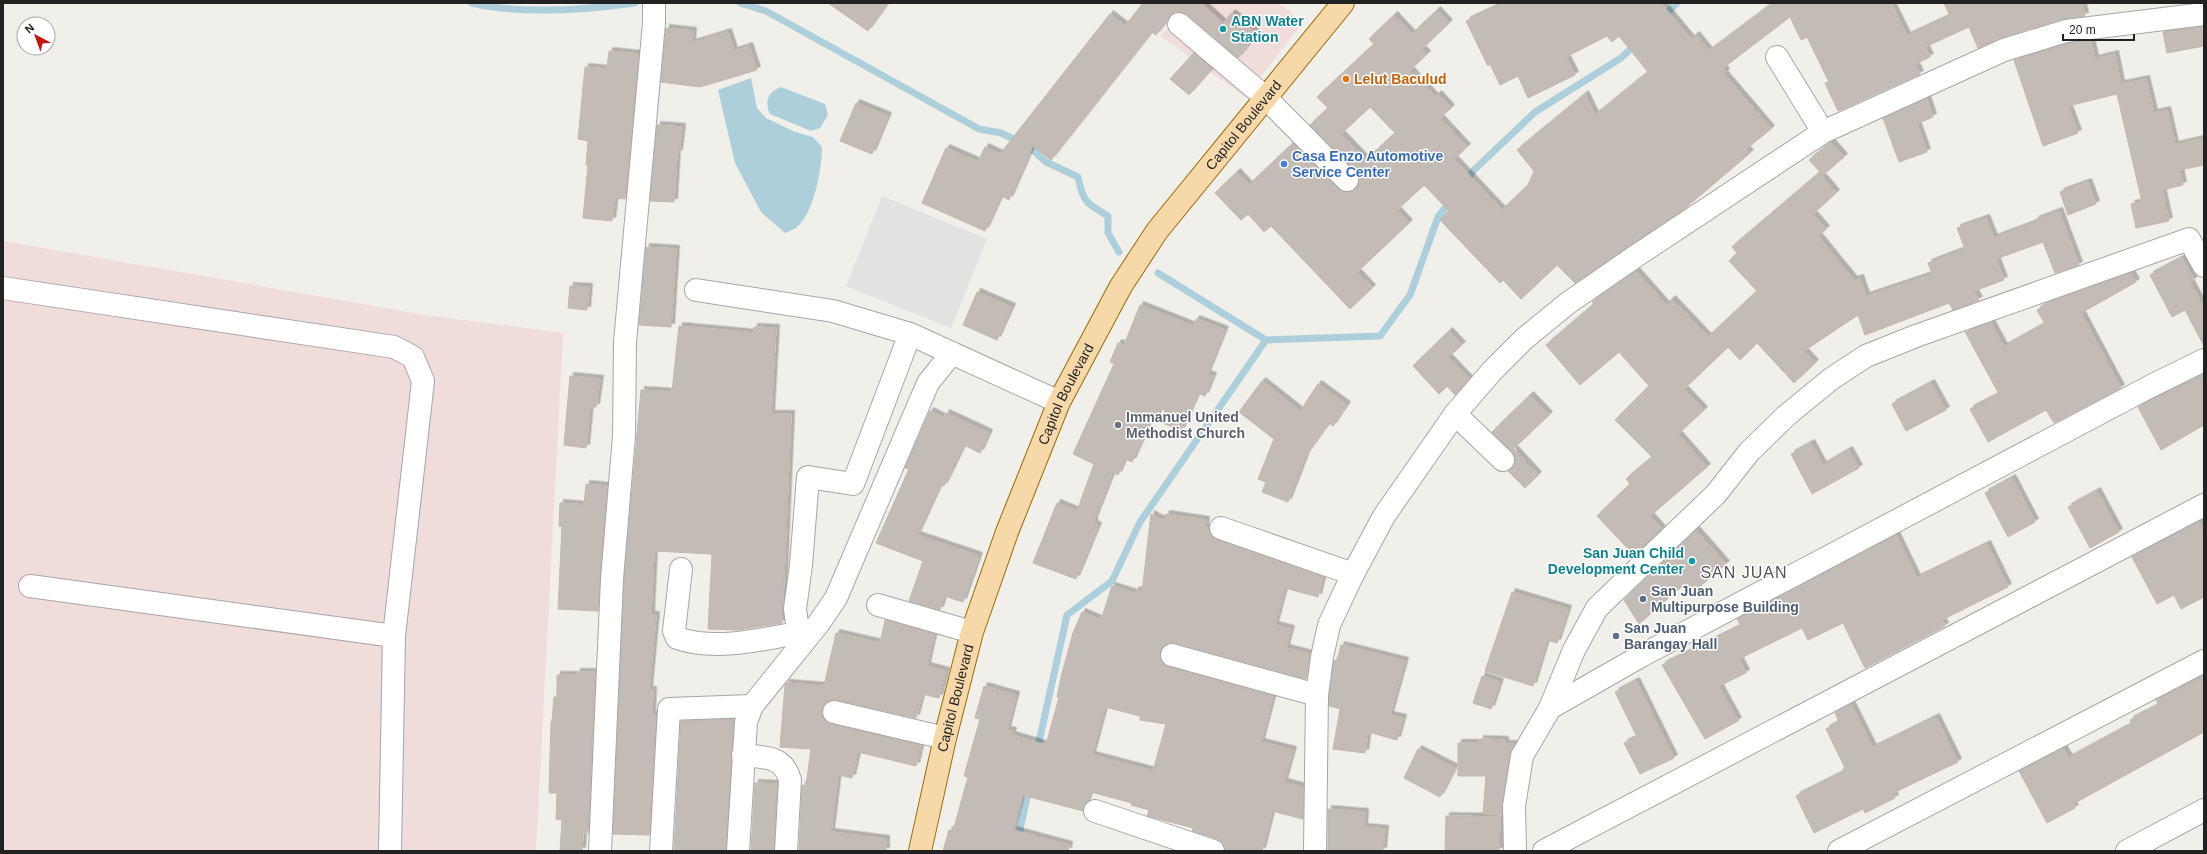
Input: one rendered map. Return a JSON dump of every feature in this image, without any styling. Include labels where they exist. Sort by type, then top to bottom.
[{"type":"main road","name":"Capitol Boulevard","points":[[920,851],[945,738],[972,632],[1007,532],[1059,402],[1121,286],[1157,231],[1343,3]]},
{"type":"street","points":[[600,851],[612,579],[624,436],[625,342],[654,13]]},
{"type":"street","points":[[1315,851],[1317,695],[1322,657],[1329,625],[1353,574],[1384,516],[1455,414],[1492,371],[1524,339],[1568,303],[1823,132],[2004,50],[2066,31],[2204,14]]},
{"type":"street","points":[[1179,24],[1265,97],[1347,180]]},
{"type":"street","points":[[1777,57],[1823,132]]},
{"type":"street","points":[[1515,851],[1514,806],[1522,756],[1550,708],[1574,650],[1597,608],[1716,494],[1749,452],[1787,415],[1831,379],[1866,356],[1916,336],[2189,239],[2204,266]]},
{"type":"street","points":[[3,288],[394,347],[413,357],[423,381],[394,636],[390,851]]},
{"type":"street","points":[[696,290],[833,311],[910,334],[1059,402]]},
{"type":"street","points":[[799,639],[795,609],[801,565],[808,477],[853,484],[910,334]]},
{"type":"street","points":[[738,851],[746,722],[752,706],[799,639],[819,623],[836,598],[928,383],[952,353]]},
{"type":"street","points":[[1550,708],[1641,656],[2151,386],[2204,360]]},
{"type":"street","points":[[1455,414],[1503,460]]},
{"type":"street","points":[[1544,851],[2204,505]]},
{"type":"street","points":[[1221,528],[1353,574]]},
{"type":"street","points":[[681,569],[674,630],[677,638],[688,642],[744,644],[799,639]]},
{"type":"street","points":[[30,586],[394,636]]},
{"type":"street","points":[[878,605],[972,632]]},
{"type":"street","points":[[1172,655],[1317,695]]},
{"type":"street","points":[[1840,851],[2204,661]]},
{"type":"street","points":[[661,851],[669,709],[752,706]]},
{"type":"street","points":[[834,712],[945,738]]},
{"type":"street","points":[[743,755],[773,760],[785,766],[790,780],[786,851]]},
{"type":"street","points":[[2127,851],[2204,810]]},
{"type":"street","points":[[1095,811],[1213,851]]},
{"type":"shaded area","points":[[1186,3],[1277,3],[1291,12],[1298,29],[1245,97],[1161,36]]},
{"type":"shaded area","points":[[882,196],[987,239],[951,328],[846,286]]},
{"type":"shaded area","points":[[3,241],[425,315],[563,333],[536,851],[3,851]]},
{"type":"water","points":[[751,78],[757,108],[766,118],[795,132],[813,137],[822,147],[819,178],[808,212],[796,228],[785,233],[761,212],[735,163],[718,90]]},
{"type":"water","points":[[781,87],[825,104],[828,115],[820,128],[811,131],[770,114],[767,105],[768,98],[770,94]]},
{"type":"building","points":[[828,3],[888,3],[868,31]]},
{"type":"building","points":[[1143,3],[1201,3],[1223,23],[1232,13],[1258,35],[1238,58],[1187,14],[1175,11],[1156,35],[1152,32],[1051,160],[1033,146],[1009,200],[1001,196],[985,231],[922,203],[946,148],[978,162],[985,147],[1000,154],[1110,14],[1125,26]]},
{"type":"building","points":[[1504,3],[1661,3],[1691,39],[1696,35],[1709,51],[1773,3],[1891,3],[1907,36],[1950,16],[1944,3],[2082,3],[2085,16],[2062,19],[2000,38],[1978,48],[1969,27],[1925,47],[1930,57],[1915,64],[1920,74],[1838,111],[1825,83],[1829,82],[1807,37],[1801,40],[1790,17],[1723,68],[1726,72],[1724,74],[1771,129],[1746,149],[1750,153],[1683,210],[1575,283],[1557,265],[1521,299],[1503,280],[1500,283],[1440,220],[1449,211],[1424,185],[1397,210],[1409,223],[1357,272],[1372,288],[1350,309],[1271,226],[1264,232],[1248,214],[1241,220],[1215,193],[1237,172],[1249,185],[1293,143],[1338,189],[1344,192],[1355,189],[1359,183],[1356,172],[1310,125],[1328,108],[1317,97],[1374,44],[1369,39],[1394,15],[1412,34],[1437,10],[1449,23],[1422,49],[1427,54],[1410,70],[1435,97],[1438,94],[1451,108],[1440,118],[1467,147],[1454,159],[1502,210],[1528,185],[1534,171],[1517,150],[1585,94],[1595,115],[1648,72],[1619,36],[1612,42],[1607,36],[1566,57],[1575,75],[1528,98],[1518,76],[1500,85],[1490,64],[1488,66],[1466,21]],"holes":[[[1370,107],[1395,133],[1366,160],[1341,134]]]},
{"type":"building","points":[[2204,27],[2204,46],[2167,53],[2163,32]]},
{"type":"building","points":[[666,28],[693,31],[692,43],[728,32],[734,51],[749,46],[757,70],[700,87],[661,82]]},
{"type":"building","points":[[2091,41],[2095,59],[2115,54],[2121,84],[2146,79],[2154,113],[2167,110],[2175,145],[2204,138],[2204,165],[2180,170],[2183,185],[2162,190],[2169,221],[2136,228],[2131,204],[2142,202],[2117,94],[2068,106],[2078,133],[2043,146],[2014,60],[2069,43]]},
{"type":"building","points":[[609,51],[639,54],[625,199],[615,198],[612,221],[583,218],[588,165],[586,165],[588,141],[578,139],[585,67],[607,69]]},
{"type":"building","points":[[1194,53],[1212,69],[1189,95],[1170,79]]},
{"type":"building","points":[[1927,99],[1933,117],[1917,124],[1927,152],[1899,162],[1883,118]]},
{"type":"building","points":[[856,103],[888,116],[872,154],[840,141]]},
{"type":"building","points":[[657,125],[682,127],[679,153],[677,153],[674,202],[650,201]]},
{"type":"building","points":[[1831,142],[1844,157],[1823,175],[1809,160]]},
{"type":"building","points":[[1819,173],[1836,193],[1813,214],[1826,229],[1818,236],[1854,280],[1860,278],[1866,296],[1932,274],[1928,263],[1965,249],[1957,228],[1986,218],[1994,238],[2036,222],[2035,220],[2059,211],[2079,265],[2055,273],[2043,242],[1996,259],[2004,280],[1974,291],[1979,300],[1953,310],[1949,303],[1865,335],[1858,315],[1804,351],[1815,363],[1794,383],[1757,343],[1740,360],[1728,347],[1684,389],[1704,410],[1678,434],[1707,467],[1650,516],[1662,529],[1634,555],[1597,516],[1630,484],[1626,479],[1652,457],[1615,420],[1649,386],[1619,352],[1580,385],[1546,345],[1594,304],[1592,302],[1636,271],[1666,305],[1672,299],[1708,337],[1757,291],[1729,261],[1737,253],[1732,247]]},
{"type":"building","points":[[2088,182],[2096,204],[2068,215],[2060,192]]},
{"type":"building","points":[[646,247],[676,249],[671,327],[639,325]]},
{"type":"building","points":[[2182,258],[2194,280],[2190,282],[2204,308],[2204,346],[2185,310],[2172,317],[2150,275]]},
{"type":"building","points":[[2131,273],[2136,282],[2081,313],[2121,388],[2054,423],[2046,410],[1988,442],[1970,409],[1999,394],[1965,332],[1991,323],[2004,347],[2045,324],[2037,310],[2057,299]]},
{"type":"building","points":[[570,286],[589,287],[587,310],[568,308]]},
{"type":"building","points":[[977,292],[1012,307],[997,340],[963,325]]},
{"type":"building","points":[[1140,305],[1193,326],[1196,319],[1225,330],[1207,374],[1213,376],[1205,396],[1198,393],[1181,431],[1163,423],[1165,410],[1160,409],[1156,419],[1152,417],[1132,462],[1125,459],[1118,475],[1113,472],[1094,520],[1094,524],[1098,526],[1076,579],[1033,563],[1057,503],[1077,511],[1094,464],[1073,454],[1114,364],[1110,362],[1118,343],[1124,345]]},
{"type":"building","points":[[679,326],[754,333],[754,327],[776,328],[771,414],[791,414],[782,623],[738,630],[708,629],[712,554],[654,551],[651,615],[656,615],[649,690],[653,690],[652,714],[656,716],[649,835],[613,834],[624,580],[641,390],[672,392]]},
{"type":"building","points":[[1449,331],[1462,345],[1448,357],[1469,379],[1455,395],[1447,386],[1439,394],[1413,366]]},
{"type":"building","points":[[570,376],[600,379],[596,407],[590,407],[586,448],[564,445]]},
{"type":"building","points":[[2204,376],[2204,425],[2161,450],[2138,407]]},
{"type":"building","points":[[1262,381],[1300,411],[1318,384],[1347,405],[1333,426],[1329,423],[1306,455],[1288,502],[1262,492],[1266,482],[1258,479],[1274,439],[1239,412]]},
{"type":"building","points":[[1931,383],[1946,410],[1906,431],[1892,404]]},
{"type":"building","points":[[1530,395],[1549,415],[1511,451],[1492,432]]},
{"type":"building","points":[[930,411],[944,418],[946,413],[989,433],[980,453],[964,445],[944,486],[940,485],[917,535],[979,556],[963,602],[944,596],[940,610],[909,601],[923,561],[876,543],[909,469],[905,468]]},
{"type":"building","points":[[1811,443],[1823,465],[1849,450],[1859,468],[1812,494],[1791,454]]},
{"type":"building","points":[[1514,449],[1538,475],[1525,488],[1508,471],[1515,463],[1515,457],[1512,451]]},
{"type":"building","points":[[2012,478],[2035,522],[2008,537],[1985,493]]},
{"type":"building","points":[[586,484],[607,486],[598,611],[558,609],[562,526],[559,526],[560,503],[584,505]]},
{"type":"building","points":[[2097,491],[2119,532],[2090,548],[2068,507]]},
{"type":"building","points":[[1151,514],[1160,519],[1165,519],[1166,514],[1206,520],[1205,528],[1209,528],[1211,536],[1217,540],[1323,577],[1318,597],[1285,588],[1275,625],[1291,629],[1286,648],[1310,654],[1306,679],[1175,643],[1169,643],[1164,646],[1160,652],[1163,663],[1169,667],[1273,696],[1261,742],[1293,750],[1284,782],[1303,787],[1303,819],[1272,811],[1262,851],[1225,851],[1223,843],[1217,839],[1192,831],[1193,828],[1147,816],[1149,810],[1131,805],[1132,803],[1091,792],[1083,811],[1022,795],[1013,830],[1069,845],[1068,851],[943,851],[949,830],[953,831],[968,777],[964,776],[980,719],[975,718],[984,686],[1016,695],[1007,730],[1013,731],[1012,735],[1046,745],[1059,697],[1057,697],[1061,677],[1073,633],[1082,612],[1101,620],[1112,586],[1134,593],[1136,590],[1142,592]],"holes":[[[1105,707],[1140,716],[1140,720],[1166,724],[1153,771],[1092,755]]]},
{"type":"building","points":[[2199,522],[2204,531],[2204,597],[2181,609],[2174,595],[2157,604],[2132,557]]},
{"type":"building","points":[[1696,530],[1726,564],[1690,595],[1682,586],[1639,624],[1624,600]]},
{"type":"building","points":[[1896,535],[1917,578],[1987,544],[2008,587],[1942,620],[1945,626],[1865,668],[1843,623],[1808,640],[1802,628],[1739,659],[1746,673],[1719,686],[1738,721],[1705,739],[1662,665],[1741,626],[1737,619]]},
{"type":"building","points":[[1512,592],[1568,609],[1557,643],[1547,640],[1533,686],[1485,671]]},
{"type":"building","points":[[885,620],[934,634],[927,666],[946,671],[939,698],[922,694],[916,718],[836,700],[825,703],[822,710],[825,721],[831,724],[921,745],[916,766],[858,752],[852,778],[838,775],[831,832],[886,839],[886,851],[799,851],[802,785],[806,786],[811,749],[780,747],[785,685],[786,683],[824,686],[836,633],[880,643]]},
{"type":"building","points":[[1341,645],[1405,661],[1390,715],[1403,718],[1397,740],[1368,732],[1365,753],[1333,749],[1340,709],[1329,706],[1329,696],[1334,660],[1337,661]]},
{"type":"building","points":[[577,672],[595,672],[588,833],[583,833],[582,851],[560,851],[562,820],[556,819],[557,793],[549,793],[551,721],[554,697],[557,697],[557,675],[577,675]]},
{"type":"building","points":[[2204,675],[2204,732],[2073,804],[2075,808],[2047,823],[2019,771],[2063,748],[2069,758],[2132,724],[2130,720],[2159,705],[2156,700]]},
{"type":"building","points":[[1482,676],[1500,682],[1491,709],[1473,703]]},
{"type":"building","points":[[1636,681],[1674,758],[1640,774],[1624,743],[1637,737],[1615,692]]},
{"type":"building","points":[[1851,704],[1873,748],[1936,717],[1958,762],[1893,793],[1895,798],[1865,813],[1863,809],[1814,833],[1796,796],[1844,772],[1843,769],[1845,768],[1826,729],[1839,722],[1835,713]]},
{"type":"building","points":[[734,719],[726,851],[674,851],[681,721]]},
{"type":"building","points":[[1480,739],[1505,740],[1505,744],[1514,744],[1510,754],[1502,815],[1483,813],[1486,776],[1458,776],[1458,743],[1480,743]]},
{"type":"building","points":[[1418,749],[1455,768],[1440,797],[1404,778]]},
{"type":"building","points":[[755,783],[777,784],[774,851],[751,851]]},
{"type":"building","points":[[1328,809],[1365,812],[1364,827],[1385,829],[1383,851],[1328,851]]},
{"type":"building","points":[[1446,816],[1500,817],[1499,851],[1445,850]]},
{"type":"waterway","points":[[472,3],[491,7],[532,10],[595,8],[635,3]]},
{"type":"waterway","points":[[740,3],[766,11],[979,129],[1001,133],[1028,146],[1046,162],[1078,177],[1084,197],[1090,205],[1108,216],[1108,233],[1119,252]]},
{"type":"waterway","points":[[1662,18],[1677,3]]},
{"type":"waterway","points":[[1465,182],[1474,170],[1535,112],[1621,58],[1636,44]]},
{"type":"waterway","points":[[1037,751],[1067,615],[1112,581],[1140,522],[1266,340],[1380,336],[1410,295],[1438,217],[1451,200]]},
{"type":"waterway","points":[[1158,273],[1266,340]]},
{"type":"waterway","points":[[1015,851],[1029,789]]},
{"type":"place","name":"ABN Water Station","points":[[1223,29]]},
{"type":"place","name":"Lelut Baculud","points":[[1346,79]]},
{"type":"place","name":"Casa Enzo Automotive Service Center","points":[[1284,164]]},
{"type":"place","name":"Immanuel United Methodist Church","points":[[1118,425]]},
{"type":"place","name":"San Juan Child Development Center","points":[[1692,561]]},
{"type":"place","name":"San Juan Multipurpose Building","points":[[1643,599]]},
{"type":"place","name":"San Juan Barangay Hall","points":[[1616,636]]},
{"type":"district","name":"SAN JUAN","points":[[1744,572]]}]
